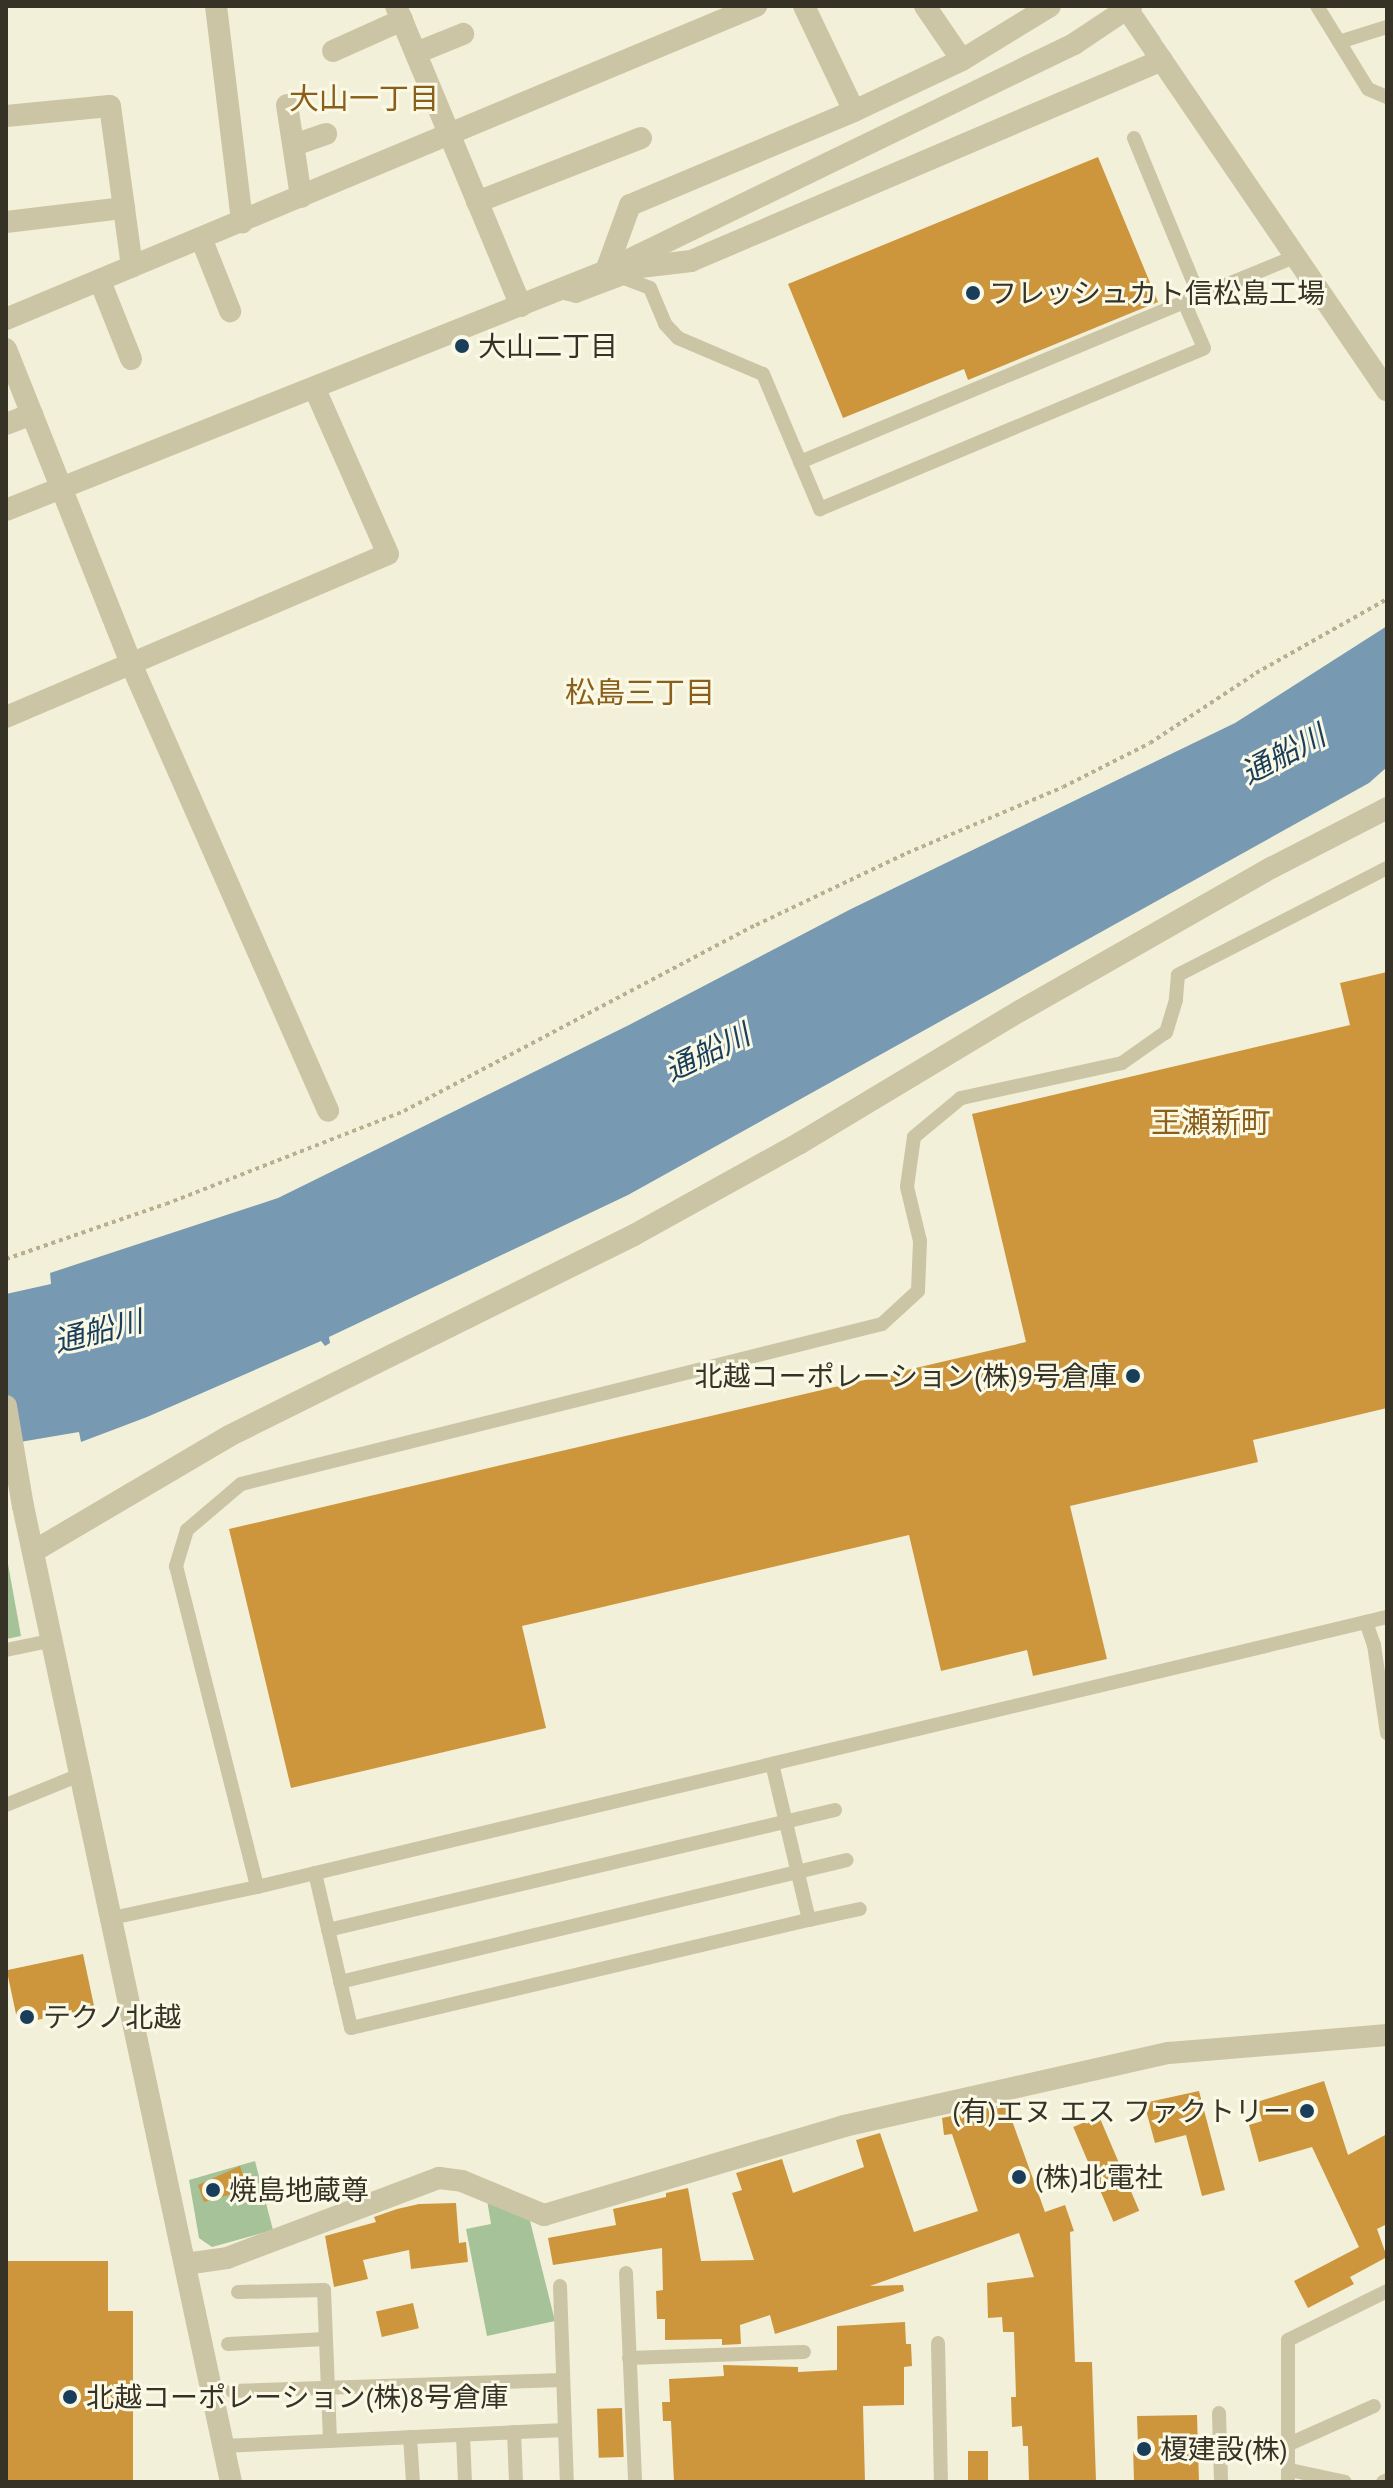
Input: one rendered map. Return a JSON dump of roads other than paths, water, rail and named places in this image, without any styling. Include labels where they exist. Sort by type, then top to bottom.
[{"type":"street","points":[[216,6],[242,222]]},
{"type":"street","points":[[6,319],[756,6]]},
{"type":"street","points":[[804,6],[854,111]]},
{"type":"street","points":[[925,6],[962,60]]},
{"type":"street","points":[[606,271],[630,205],[854,111],[962,60],[1050,6]]},
{"type":"street","points":[[1125,6],[1387,390]]},
{"type":"street","points":[[6,510],[606,271],[1074,44],[1131,6]]},
{"type":"street","points":[[333,51],[399,13],[521,306]]},
{"type":"street","points":[[416,53],[463,34]]},
{"type":"street","points":[[606,271],[691,261],[1157,52]]},
{"type":"street","points":[[287,105],[301,197]]},
{"type":"street","points":[[6,116],[110,106],[132,267]]},
{"type":"street","points":[[294,145],[326,134]]},
{"type":"street","points":[[477,202],[641,138]]},
{"type":"street","points":[[6,222],[124,208]]},
{"type":"street","points":[[201,238],[230,311]]},
{"type":"street","points":[[100,281],[131,359]]},
{"type":"street","points":[[6,349],[132,666],[328,1111]]},
{"type":"street","points":[[6,717],[132,666],[388,554],[315,389]]},
{"type":"street","points":[[6,424],[32,414]]},
{"type":"street","points":[[34,1551],[229,1436],[662,1220],[1271,868],[1387,808]]},
{"type":"street","points":[[6,1406],[23,1506],[231,2482]]},
{"type":"street","points":[[185,2264],[227,2258],[439,2178],[462,2181],[544,2215],[844,2126],[1169,2053],[1387,2035]]},
{"type":"lane","points":[[1317,6],[1368,89],[1387,97]]},
{"type":"lane","points":[[1339,42],[1387,27]]},
{"type":"lane","points":[[1134,138],[1199,296]]},
{"type":"lane","points":[[800,462],[1294,257]]},
{"type":"lane","points":[[556,291],[576,296],[624,278],[650,288],[665,324],[678,338],[763,374],[820,509],[1204,348],[1184,302]]},
{"type":"lane","points":[[257,1887],[176,1566],[187,1530],[241,1484],[882,1324],[918,1291],[920,1241],[907,1187],[914,1137],[961,1098],[1122,1063],[1166,1032],[1176,1000],[1178,975],[1387,868]]},
{"type":"lane","points":[[112,1918],[257,1887],[1387,1617]]},
{"type":"lane","points":[[1366,1622],[1374,1645],[1387,1733]]},
{"type":"lane","points":[[6,1650],[54,1640]]},
{"type":"lane","points":[[772,1764],[809,1920]]},
{"type":"lane","points":[[6,1805],[82,1774]]},
{"type":"lane","points":[[328,1930],[835,1810]]},
{"type":"lane","points":[[340,1982],[847,1860]]},
{"type":"lane","points":[[315,1873],[351,2028],[860,1909]]},
{"type":"lane","points":[[626,2273],[635,2482]]},
{"type":"lane","points":[[560,2286],[567,2482]]},
{"type":"lane","points":[[238,2292],[324,2290],[330,2441]]},
{"type":"lane","points":[[1345,2482],[1289,2476],[1288,2340],[1387,2291]]},
{"type":"lane","points":[[228,2344],[325,2339]]},
{"type":"lane","points":[[938,2343],[941,2482]]},
{"type":"lane","points":[[629,2358],[804,2352]]},
{"type":"lane","points":[[232,2391],[563,2380]]},
{"type":"lane","points":[[1289,2444],[1374,2406]]},
{"type":"lane","points":[[1219,2413],[1221,2482]]},
{"type":"lane","points":[[223,2446],[565,2430]]},
{"type":"lane","points":[[514,2432],[516,2482]]},
{"type":"lane","points":[[463,2435],[465,2482]]},
{"type":"lane","points":[[410,2437],[413,2482]]},
{"type":"water","name":"通船川","points":[[1387,626],[1387,767],[1369,783],[628,1195],[329,1337],[330,1343],[325,1346],[321,1341],[147,1417],[81,1442],[79,1432],[14,1443],[6,1471],[6,1294],[51,1284],[50,1273],[278,1198],[629,1025],[851,909],[1235,723]]},
{"type":"place","name":"フレッシュカト信松島工場","points":[[973,293]]},
{"type":"place","name":"大山二丁目","points":[[462,346]]},
{"type":"place","name":"北越コーポレーション(株)9号倉庫","points":[[1133,1376]]},
{"type":"place","name":"テクノ北越","points":[[27,2017]]},
{"type":"place","name":"(有)エヌ エス ファクトリー","points":[[1307,2111]]},
{"type":"place","name":"(株)北電社","points":[[1019,2177]]},
{"type":"place","name":"焼島地蔵尊","points":[[213,2190]]},
{"type":"place","name":"北越コーポレーション(株)8号倉庫","points":[[70,2397]]},
{"type":"place","name":"榎建設(株)","points":[[1144,2449]]},
{"type":"district","name":"大山一丁目","points":[[364,98]]},
{"type":"district","name":"松島三丁目","points":[[640,692]]},
{"type":"district","name":"王瀬新町","points":[[1211,1122]]}]
